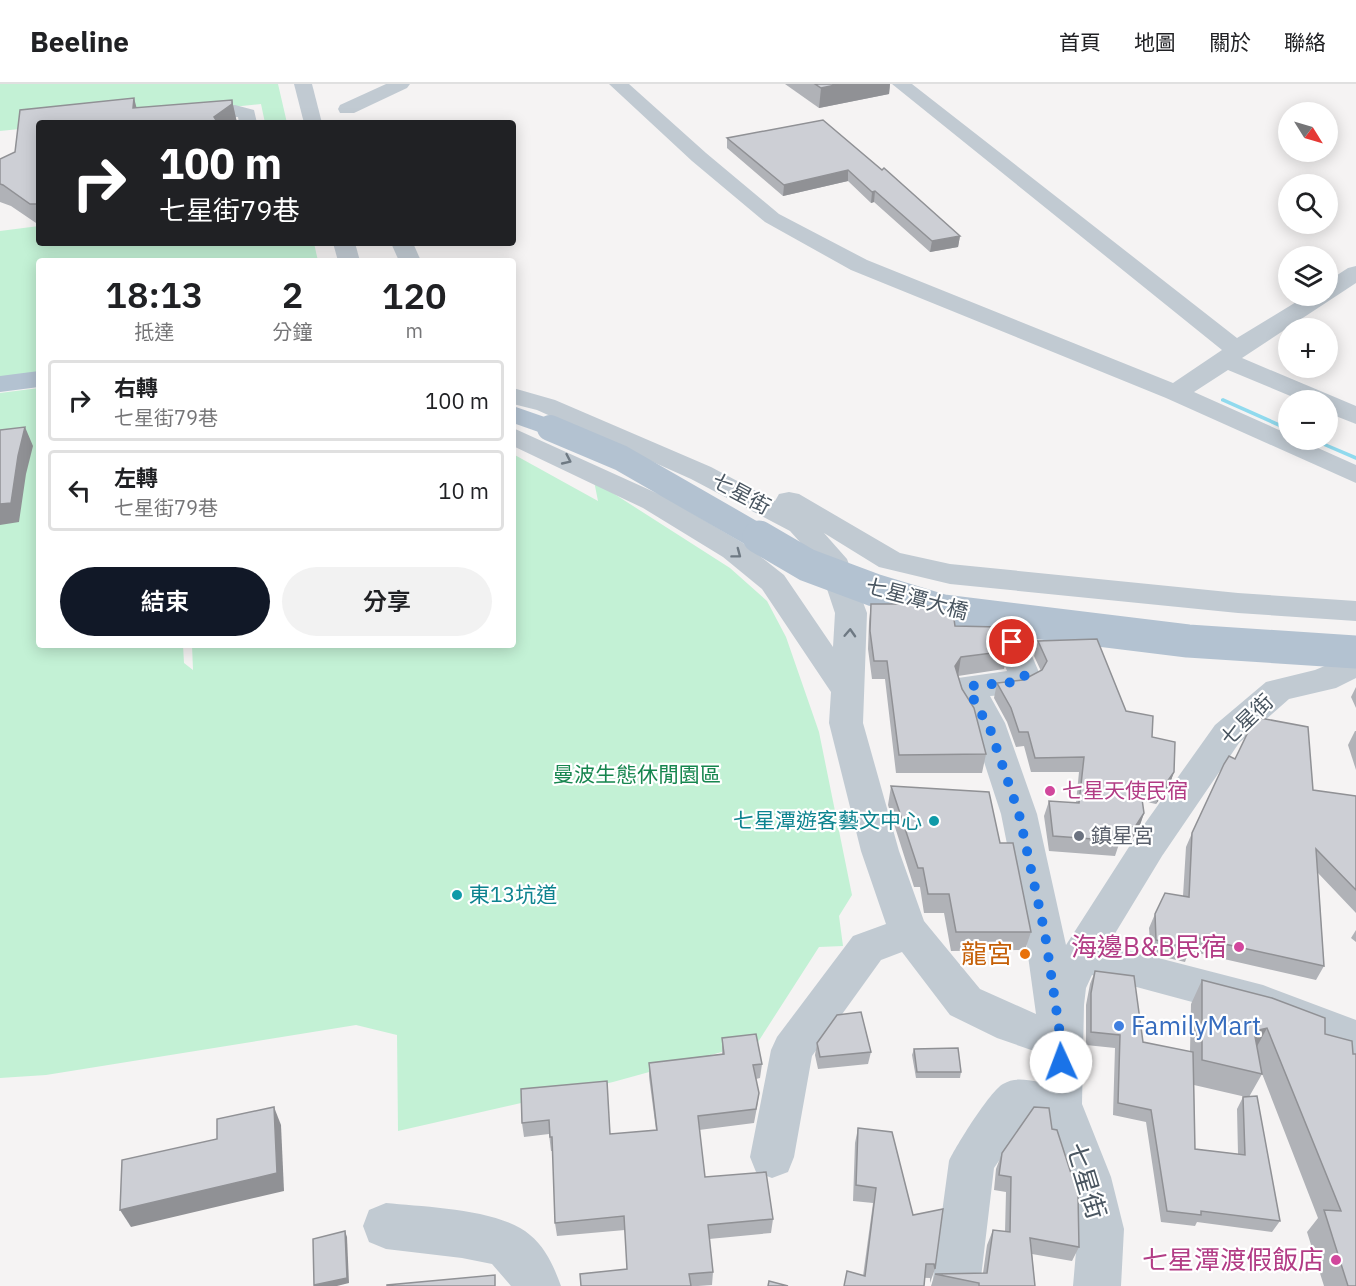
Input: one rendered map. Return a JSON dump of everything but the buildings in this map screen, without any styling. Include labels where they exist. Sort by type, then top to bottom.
[{"type":"main road","points":[[0,384],[36,379]]},
{"type":"main road","name":"七星潭大橋","points":[[516,415],[621,458],[807,565],[874,590],[943,611],[1188,641],[1356,652]]},
{"type":"street","points":[[303,84],[312,120]]},
{"type":"street","points":[[346,108],[401,84]]},
{"type":"street","points":[[618,84],[772,218],[859,265],[1175,393],[1356,476]]},
{"type":"street","points":[[901,84],[1231,354],[1301,390]]},
{"type":"street","points":[[159,120],[235,111],[247,114],[248,120]]},
{"type":"street","points":[[1338,285],[1356,273]]},
{"type":"street","points":[[1175,393],[1305,306]]},
{"type":"street","points":[[516,372],[639,425],[809,510],[890,560],[950,574],[1227,602],[1356,611]]},
{"type":"street","name":"七星街","points":[[516,397],[546,405],[701,473],[800,525],[832,559],[851,613],[846,723],[880,851],[909,932],[965,1002],[1012,1025],[1061,1041]]},
{"type":"street","points":[[1338,408],[1356,416]]},
{"type":"street","points":[[516,437],[653,502],[733,550],[773,582],[847,691]]},
{"type":"street","points":[[1012,642],[1025,677],[1016,682],[970,686],[976,707],[988,723],[1019,814],[1045,934],[1061,1041]]},
{"type":"street","name":"七星街","points":[[1097,1286],[1101,1229],[1088,1177],[1060,1104],[1061,1041],[1066,988],[1081,955],[1149,846],[1227,734],[1278,690],[1340,682],[1356,664]]},
{"type":"street","points":[[772,1157],[792,1050],[867,948],[909,932]]},
{"type":"street","points":[[1081,955],[1263,1003],[1356,1039]]},
{"type":"street","points":[[956,1286],[972,1161],[1016,1099],[1060,1104]]},
{"type":"street","points":[[386,1226],[479,1238],[509,1247],[535,1276],[537,1286]]},
{"type":"green space","points":[[0,84],[278,84],[286,120],[264,120],[261,104],[107,120],[36,120],[36,127],[0,131]]},
{"type":"green space","points":[[36,226],[36,246],[315,246],[317,258],[36,258],[36,374],[0,378],[0,231]]},
{"type":"green space","name":"曼波生態休閒園區","points":[[36,388],[36,648],[183,648],[184,663],[193,670],[192,648],[516,648],[516,456],[598,501],[594,481],[730,568],[767,601],[786,637],[819,732],[852,895],[839,916],[843,946],[819,947],[758,1042],[613,1082],[398,1131],[397,1035],[356,1025],[46,1075],[0,1078],[0,393]]},
{"type":"waterway","points":[[1223,400],[1278,425]]},
{"type":"waterway","points":[[1337,450],[1356,458]]},
{"type":"place","name":"七星天使民宿","points":[[1050,791]]},
{"type":"place","name":"七星潭遊客藝文中心","points":[[934,821]]},
{"type":"place","name":"鎮星宮","points":[[1079,836]]},
{"type":"place","name":"東13坑道","points":[[457,895]]},
{"type":"place","name":"海邊B&B民宿","points":[[1239,947]]},
{"type":"place","name":"龍宮","points":[[1025,954]]},
{"type":"place","name":"FamilyMart","points":[[1119,1026]]},
{"type":"place","name":"七星潭渡假飯店","points":[[1336,1260]]},
{"type":"route","points":[[1012,642],[1025,677],[1016,682],[970,686],[976,707],[988,723],[1019,814],[1045,934],[1061,1041],[1061,1062]]}]
